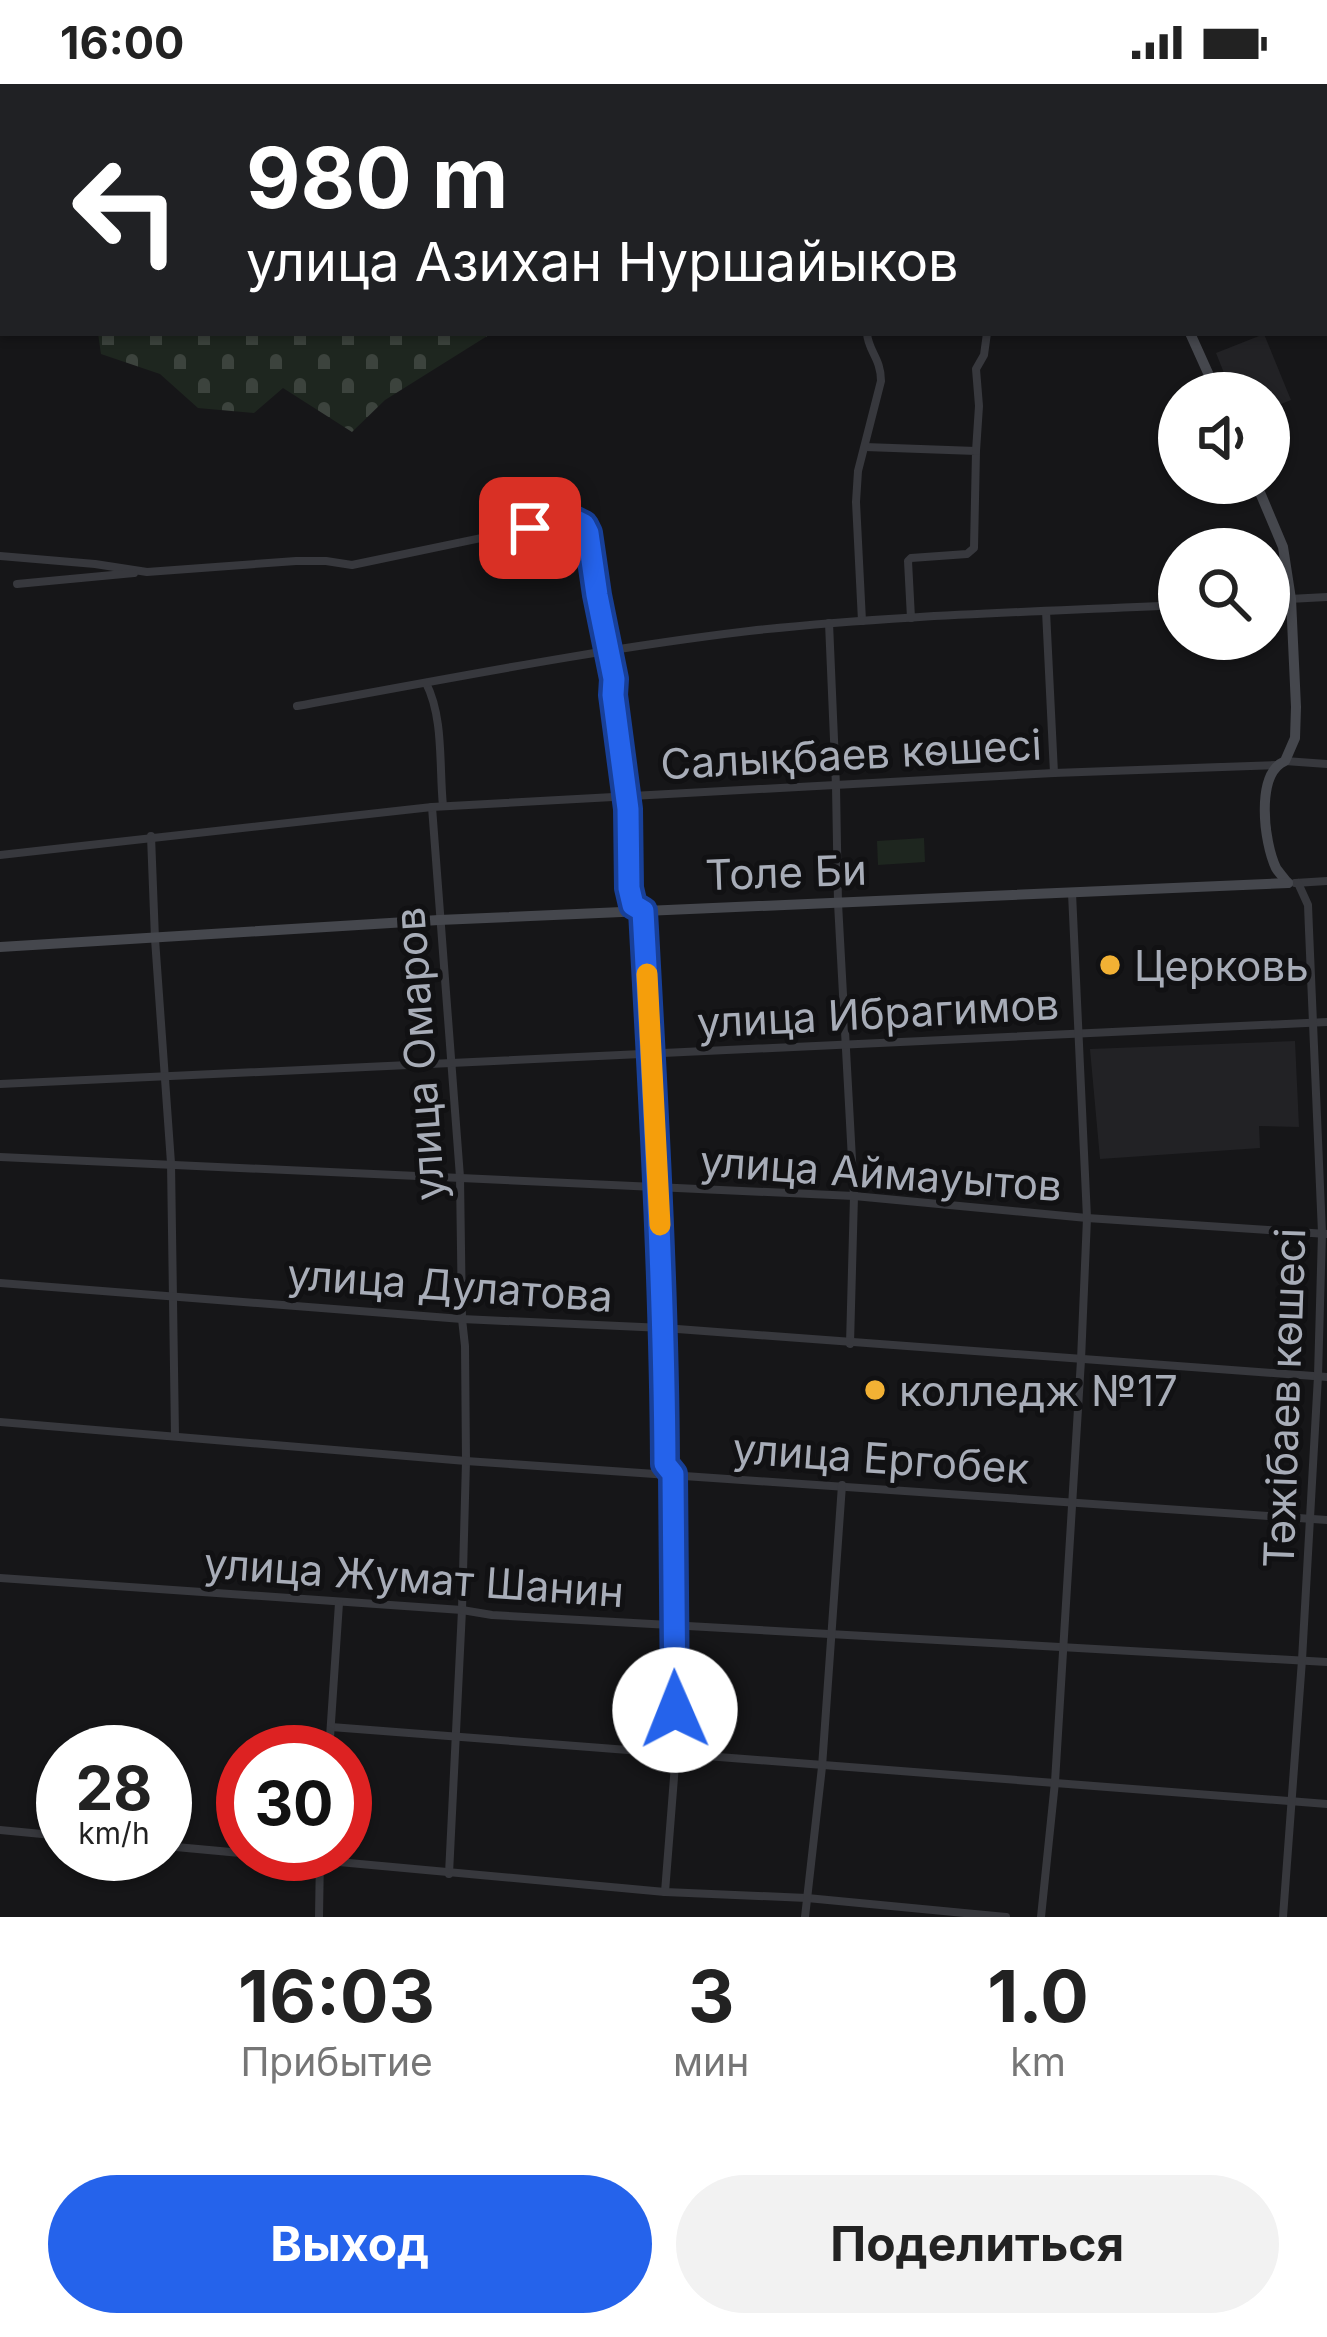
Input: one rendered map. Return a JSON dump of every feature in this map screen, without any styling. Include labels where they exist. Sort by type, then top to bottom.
[{"type":"main road","points":[[1191,336],[1207,372]]},
{"type":"main road","points":[[1265,504],[1282,547],[1291,599],[1296,707],[1294,738],[1267,781],[1268,833],[1276,869],[1293,883]]},
{"type":"main road","name":"Толе Би","points":[[0,946],[439,920],[1293,883]]},
{"type":"street","points":[[862,621],[858,471],[881,381],[881,366],[867,336]]},
{"type":"street","points":[[911,618],[910,558],[967,554],[974,548],[976,369],[987,336]]},
{"type":"street","points":[[865,447],[976,451]]},
{"type":"street","points":[[17,584],[296,561],[352,565],[572,519],[588,533],[614,679],[628,809],[629,888],[633,905],[643,911],[659,1188],[665,1464],[673,1474],[676,1752],[665,1892]]},
{"type":"street","points":[[0,556],[147,572]]},
{"type":"street","points":[[1291,599],[1327,598]]},
{"type":"street","points":[[297,706],[607,650],[829,623],[1158,606]]},
{"type":"street","points":[[1046,611],[1054,773]]},
{"type":"street","points":[[829,623],[854,1196],[850,1344]]},
{"type":"street","name":"улица Омаров","points":[[426,683],[437,728],[439,920],[460,1177],[465,1346],[462,1610],[449,1874]]},
{"type":"street","name":"Салықбаев көшесі","points":[[0,855],[437,806],[1054,773],[1327,764]]},
{"type":"street","points":[[151,836],[171,1163],[175,1436]]},
{"type":"street","points":[[1293,883],[1327,881]]},
{"type":"street","name":"Тәжібаев көшесі","points":[[1283,1917],[1323,1376],[1323,1165],[1307,904],[1293,883]]},
{"type":"street","points":[[1041,1917],[1064,1647],[1087,1217],[1072,893]]},
{"type":"street","name":"улица Ибрагимов","points":[[0,1084],[1327,1022]]},
{"type":"street","name":"улица Аймауытов","points":[[0,1157],[854,1196],[1324,1233]]},
{"type":"street","name":"улица Дулатова","points":[[0,1283],[1323,1376]]},
{"type":"street","name":"улица Ергобек","points":[[0,1422],[466,1461],[1327,1520]]},
{"type":"street","points":[[806,1917],[842,1484]]},
{"type":"street","name":"улица Жумат Шанин","points":[[0,1578],[492,1615],[1327,1662]]},
{"type":"street","points":[[331,1725],[339,1603]]},
{"type":"street","points":[[372,1730],[1327,1804]]},
{"type":"street","points":[[0,1830],[36,1833]]},
{"type":"street","points":[[372,1864],[1006,1917]]},
{"type":"street","points":[[319,1917],[320,1881]]},
{"type":"shaded area","points":[[1265,336],[1280,372],[1224,372],[1216,353]]},
{"type":"shaded area","points":[[1295,1041],[1299,1127],[1259,1126],[1260,1148],[1100,1159],[1090,1049]]},
{"type":"green space","points":[[98,336],[487,336],[385,400],[352,432],[283,388],[254,413],[198,408],[160,374],[101,354]]},
{"type":"green space","points":[[924,838],[925,862],[878,865],[877,841]]},
{"type":"slow traffic","points":[[647,974],[660,1225]]},
{"type":"place","name":"Церковь","points":[[1110,965]]},
{"type":"place","name":"колледж №17","points":[[875,1390]]},
{"type":"route","points":[[530,528],[572,519],[588,533],[614,679],[628,809],[629,888],[633,905],[643,911],[659,1188],[665,1464],[673,1474],[675,1710]]}]
